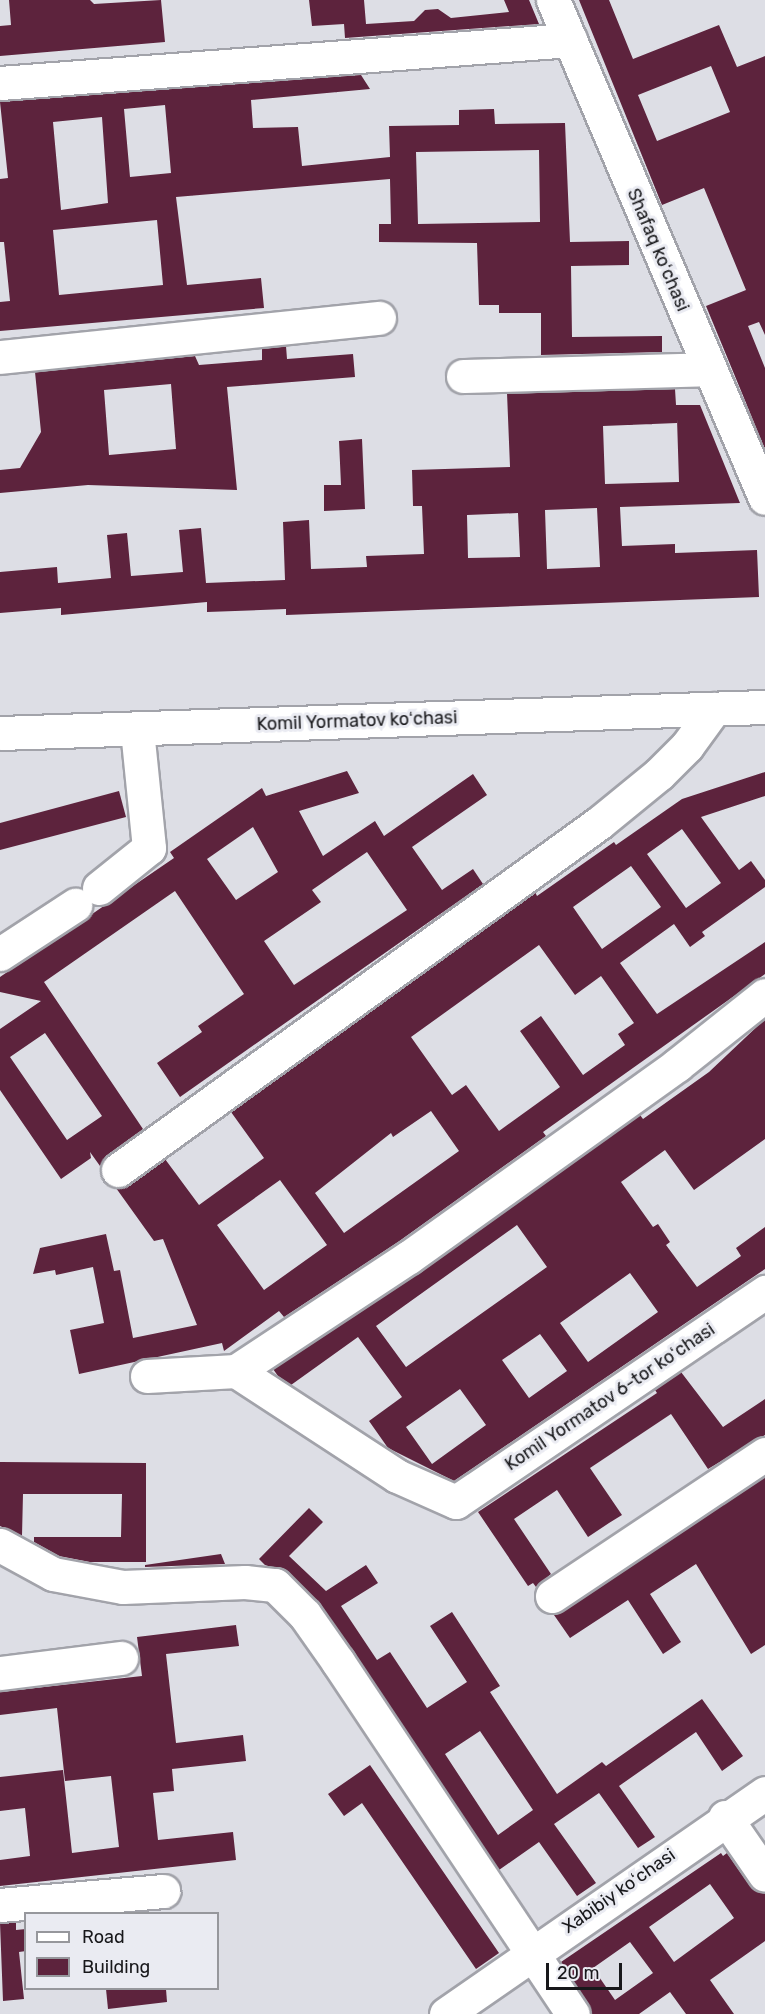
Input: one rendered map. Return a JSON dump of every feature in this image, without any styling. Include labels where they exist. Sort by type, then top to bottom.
[{"type":"street","name":"Shafaq koʻchasi","points":[[553,0],[708,369],[765,498]]},
{"type":"street","points":[[0,83],[570,40]]},
{"type":"street","points":[[0,357],[379,318]]},
{"type":"street","points":[[463,376],[708,369]]},
{"type":"street","name":"Komil Yormatov koʻchasi","points":[[0,733],[765,707]]},
{"type":"street","points":[[118,1170],[599,823],[659,774],[687,746],[714,709]]},
{"type":"street","points":[[0,954],[87,896],[149,848],[137,729]]},
{"type":"street","points":[[147,1376],[236,1371],[409,1257],[677,1065],[765,995]]},
{"type":"street","name":"Komil Yormatov 6-tor koʻchasi","points":[[236,1371],[397,1476],[456,1502],[765,1292]]},
{"type":"street","points":[[552,1596],[765,1454]]},
{"type":"street","points":[[0,1545],[53,1574],[123,1587],[245,1582],[274,1585],[304,1615],[339,1662],[534,1951],[573,2014]]},
{"type":"street","points":[[0,1673],[122,1658]]},
{"type":"street","name":"Xabibiy koʻchasi","points":[[446,2014],[725,1817],[765,1793]]},
{"type":"street","points":[[725,1817],[765,1875]]},
{"type":"street","points":[[0,1905],[163,1891]]},
{"type":"building","points":[[9,0],[90,0],[94,4],[161,0],[165,42],[0,56],[0,26],[11,25]]},
{"type":"building","points":[[309,0],[364,0],[366,24],[414,21],[425,10],[438,9],[451,18],[509,12],[504,0],[529,0],[539,24],[345,38],[344,24],[312,26]]},
{"type":"building","points":[[579,0],[609,0],[633,59],[719,25],[737,67],[765,56],[765,335],[759,322],[748,326],[765,368],[765,449],[706,306],[746,290],[704,188],[662,205]],"holes":[[[711,66],[730,112],[657,141],[638,95]]]},
{"type":"building","points":[[361,75],[370,89],[251,100],[253,128],[298,127],[302,166],[390,157],[389,126],[459,125],[459,110],[494,109],[495,124],[565,123],[570,242],[629,241],[629,265],[571,266],[572,337],[662,336],[662,352],[541,355],[541,313],[499,313],[499,305],[479,305],[477,243],[379,242],[379,224],[391,224],[390,179],[176,197],[187,285],[261,278],[264,308],[0,331],[0,302],[10,301],[4,242],[0,242],[0,179],[8,178],[0,102]],"holes":[[[165,105],[171,173],[130,177],[124,109]],[[102,117],[108,203],[61,210],[53,122]],[[539,150],[540,222],[418,224],[416,152]],[[157,220],[163,285],[59,295],[53,230]]]},
{"type":"building","points":[[286,346],[287,359],[353,354],[355,377],[227,387],[237,490],[88,485],[0,493],[0,470],[20,468],[41,432],[35,372],[195,356],[199,365],[262,360],[262,349]],"holes":[[[171,384],[176,449],[109,455],[104,390]]]},
{"type":"building","points":[[675,389],[676,405],[700,405],[740,503],[620,507],[622,546],[675,544],[675,553],[757,550],[759,597],[286,615],[286,609],[207,612],[207,602],[61,615],[61,608],[0,613],[0,572],[57,567],[58,583],[111,578],[107,535],[127,533],[131,576],[183,572],[179,530],[201,528],[206,583],[285,580],[283,522],[309,520],[311,569],[367,567],[366,556],[424,554],[422,506],[413,506],[412,470],[510,467],[507,393]],"holes":[[[677,419],[679,482],[605,484],[603,426],[677,423]],[[597,508],[600,567],[547,569],[545,510]],[[518,513],[520,557],[468,558],[467,515]]]},
{"type":"building","points":[[362,439],[365,509],[324,511],[324,485],[341,485],[339,441]]},
{"type":"building","points":[[347,771],[359,793],[299,811],[323,856],[375,821],[384,836],[473,774],[487,795],[412,847],[442,890],[473,869],[483,884],[180,1097],[157,1063],[202,1032],[198,1026],[244,994],[175,891],[44,982],[143,1129],[107,1155],[100,1166],[90,1152],[91,1158],[61,1179],[0,1090],[0,1029],[41,1001],[0,992],[0,977],[174,858],[170,852],[262,788],[266,796]],"holes":[[[253,827],[278,872],[236,900],[207,859]],[[367,852],[407,910],[294,985],[264,941],[321,902],[312,890]],[[45,1033],[102,1116],[67,1140],[10,1057]]]},
{"type":"building","points":[[765,772],[765,796],[701,817],[739,870],[751,861],[765,880],[765,887],[702,932],[705,936],[690,947],[674,924],[620,963],[657,1014],[765,942],[765,974],[543,1132],[546,1136],[398,1242],[284,1317],[279,1311],[224,1351],[222,1343],[79,1374],[70,1330],[104,1323],[93,1267],[56,1275],[55,1270],[33,1274],[40,1248],[106,1234],[114,1271],[120,1270],[133,1338],[197,1325],[163,1239],[154,1241],[116,1188],[129,1185],[165,1159],[199,1205],[264,1158],[231,1112],[535,892],[537,896],[614,842],[616,845],[682,799]],"holes":[[[682,829],[721,883],[686,908],[647,854]],[[631,866],[661,907],[602,949],[573,907]],[[539,945],[575,995],[601,976],[634,1023],[618,1034],[625,1045],[583,1075],[541,1016],[520,1031],[560,1087],[499,1131],[466,1085],[452,1095],[411,1037]],[[431,1111],[459,1151],[344,1233],[315,1193],[391,1133],[393,1137]],[[280,1180],[327,1245],[264,1290],[217,1225]]]},
{"type":"building","points":[[119,791],[126,817],[0,850],[0,823]]},
{"type":"building","points":[[765,1019],[765,1139],[694,1190],[665,1150],[621,1182],[653,1227],[658,1224],[670,1242],[666,1245],[697,1287],[741,1256],[736,1248],[765,1227],[765,1269],[454,1481],[388,1448],[369,1421],[402,1397],[358,1337],[291,1385],[278,1376],[273,1369],[420,1272],[640,1115],[643,1119],[709,1072]],"holes":[[[517,1225],[547,1267],[406,1367],[376,1326]],[[630,1273],[658,1312],[588,1362],[560,1323]],[[540,1334],[567,1371],[529,1398],[502,1360]],[[460,1389],[486,1425],[432,1464],[406,1427]]]},
{"type":"building","points":[[681,1372],[723,1427],[765,1399],[765,1435],[708,1469],[671,1414],[590,1468],[622,1515],[588,1537],[557,1490],[514,1519],[551,1574],[536,1587],[533,1583],[528,1586],[478,1512],[657,1393],[655,1390]]},
{"type":"building","points":[[0,1462],[146,1463],[146,1562],[90,1562],[59,1556],[34,1542],[34,1537],[121,1537],[122,1494],[23,1494],[22,1536],[0,1526]]},
{"type":"building","points":[[765,1477],[765,1645],[751,1654],[696,1564],[650,1594],[681,1642],[663,1654],[628,1600],[570,1638],[554,1615]]},
{"type":"building","points":[[309,1508],[323,1522],[289,1556],[326,1591],[366,1565],[378,1583],[341,1606],[377,1660],[390,1652],[427,1708],[467,1682],[430,1626],[452,1612],[500,1686],[490,1692],[557,1794],[602,1762],[606,1766],[702,1699],[743,1756],[722,1771],[696,1732],[619,1786],[655,1837],[638,1848],[599,1793],[554,1824],[596,1883],[577,1896],[539,1842],[499,1870],[320,1604],[288,1572],[265,1565],[259,1559]],"holes":[[[480,1731],[533,1810],[498,1835],[445,1754]]]},
{"type":"building","points":[[221,1554],[225,1564],[145,1567],[145,1565]]},
{"type":"building","points":[[236,1625],[239,1646],[166,1654],[176,1743],[243,1735],[246,1761],[172,1769],[174,1791],[153,1793],[158,1840],[233,1832],[236,1860],[0,1886],[0,1860],[30,1856],[25,1808],[0,1811],[0,1777],[63,1770],[72,1853],[119,1847],[111,1776],[65,1781],[57,1708],[0,1715],[0,1692],[142,1676],[137,1637]]},
{"type":"building","points":[[370,1765],[499,1953],[476,1969],[362,1803],[344,1816],[328,1794]]},
{"type":"building","points":[[721,1853],[723,1856],[727,1853],[750,1886],[765,1893],[765,1941],[710,1980],[734,2014],[686,2014],[670,1992],[639,2014],[592,2014],[561,1962]],"holes":[[[710,1884],[734,1918],[674,1962],[649,1927]],[[630,1942],[653,1973],[615,2000],[593,1968]]]},
{"type":"building","points":[[16,1922],[16,1930],[24,1929],[24,1951],[19,1952],[24,1999],[3,2001],[0,1923]]},
{"type":"building","points":[[106,1990],[166,1990],[167,2002],[108,2009]]}]
